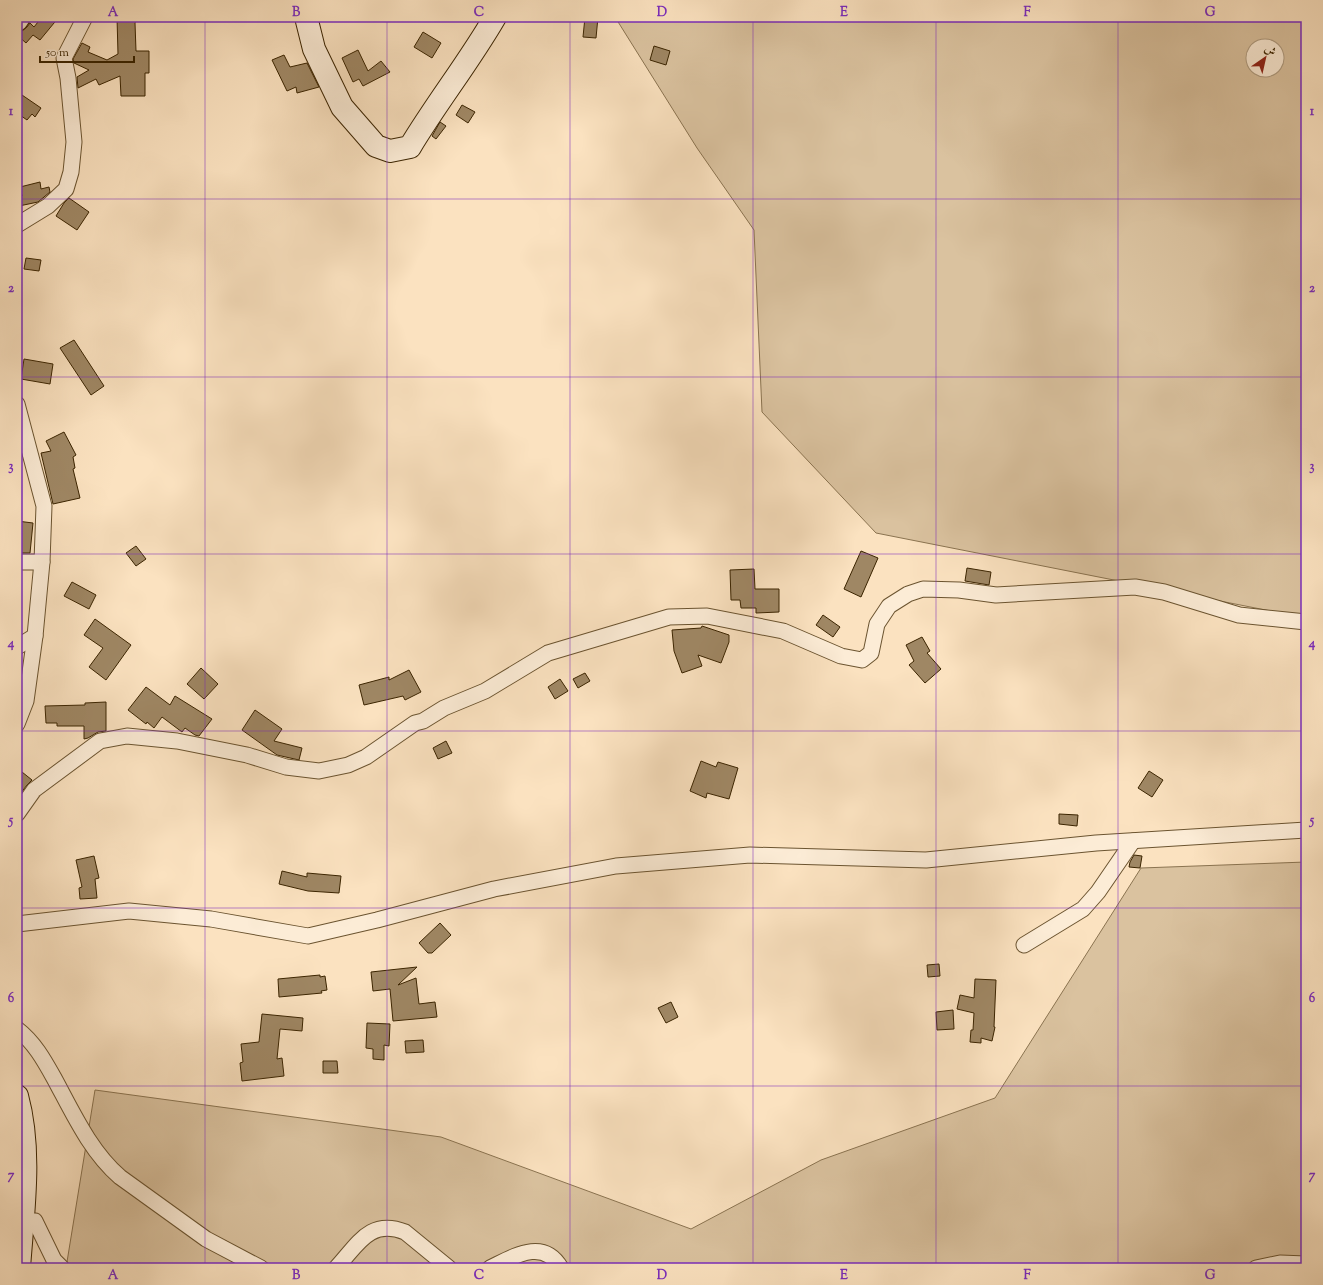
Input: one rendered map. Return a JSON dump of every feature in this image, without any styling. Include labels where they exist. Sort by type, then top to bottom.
[{"type":"street","points":[[17,225],[48,206],[66,189],[71,172],[74,142],[68,78],[64,58],[85,17]]},
{"type":"street","points":[[306,17],[314,49],[342,107],[376,146],[390,151],[410,147],[495,17]]},
{"type":"street","points":[[17,404],[44,506],[42,562],[35,636],[26,701],[17,724]]},
{"type":"street","points":[[17,562],[42,562]]},
{"type":"street","points":[[17,814],[34,790],[100,741],[127,736],[185,743],[247,755],[286,767],[319,771],[348,765],[366,757],[415,723],[423,721],[444,708],[485,691],[548,653],[669,617],[707,616],[783,631],[841,656],[862,660],[871,652],[877,624],[889,606],[908,594],[924,589],[959,590],[996,596],[1135,587],[1164,592],[1239,615],[1306,622]]},
{"type":"street","points":[[17,647],[35,636]]},
{"type":"street","points":[[17,924],[129,911],[211,919],[308,936],[377,920],[494,889],[616,866],[750,855],[926,860],[1133,840],[1306,830]]},
{"type":"street","points":[[1024,945],[1083,909],[1098,892],[1133,840]]},
{"type":"street","points":[[17,1029],[36,1049],[95,1151],[111,1169],[206,1239],[261,1268]]},
{"type":"street","points":[[17,1096],[22,1115],[26,1175],[19,1268]]},
{"type":"street","points":[[22,1223],[35,1221],[54,1260],[62,1268]]},
{"type":"street","points":[[336,1268],[363,1237],[379,1228],[388,1227],[396,1228],[405,1232],[449,1268]]},
{"type":"street","points":[[490,1268],[528,1251],[537,1251],[546,1254],[553,1258],[561,1268]]},
{"type":"street","points":[[1256,1268],[1280,1263],[1306,1264]]},
{"type":"shaded area","points":[[615,17],[1306,17],[1306,618],[876,533],[762,412],[754,230],[697,148]]},
{"type":"shaded area","points":[[1306,862],[1306,1268],[66,1268],[95,1090],[441,1137],[691,1229],[821,1160],[995,1098],[1141,868]]},
{"type":"building","points":[[42,17],[59,17],[40,40],[33,35],[26,43],[17,35],[30,23],[34,27]]},
{"type":"building","points":[[117,17],[137,17],[135,23],[136,51],[149,51],[149,73],[145,73],[145,96],[121,96],[120,76],[99,85],[96,79],[78,88],[77,77],[89,70],[74,63],[73,59],[82,43],[90,47],[88,52],[107,60],[118,54]]},
{"type":"building","points":[[585,17],[598,17],[596,38],[583,37]]},
{"type":"building","points":[[423,32],[441,43],[432,58],[414,47]]},
{"type":"building","points":[[654,46],[670,51],[666,65],[650,60]]},
{"type":"building","points":[[358,50],[368,71],[381,61],[390,72],[363,86],[359,79],[353,82],[342,58]]},
{"type":"building","points":[[284,55],[290,67],[307,63],[319,87],[297,93],[296,87],[287,91],[272,60]]},
{"type":"building","points":[[22,95],[41,108],[35,117],[32,114],[27,120],[17,113],[17,102]]},
{"type":"building","points":[[462,105],[475,112],[468,123],[456,115]]},
{"type":"building","points":[[440,122],[446,126],[436,139],[432,136]]},
{"type":"building","points":[[40,182],[41,189],[49,187],[50,192],[38,202],[19,206],[17,197],[22,196],[20,187]]},
{"type":"building","points":[[69,198],[89,212],[77,230],[56,216]]},
{"type":"building","points":[[26,258],[41,260],[39,271],[24,269]]},
{"type":"building","points":[[74,340],[104,386],[91,395],[60,348]]},
{"type":"building","points":[[24,359],[53,364],[50,384],[21,379]]},
{"type":"building","points":[[64,432],[76,455],[73,457],[75,468],[73,469],[80,498],[53,504],[41,453],[51,451],[46,441]]},
{"type":"building","points":[[17,521],[33,523],[30,553],[17,553]]},
{"type":"building","points":[[136,546],[146,559],[136,566],[126,553]]},
{"type":"building","points":[[861,551],[878,558],[861,597],[844,589]]},
{"type":"building","points":[[967,568],[991,572],[989,585],[965,581]]},
{"type":"building","points":[[754,569],[755,589],[779,589],[779,612],[756,613],[756,608],[741,608],[740,600],[731,600],[730,570]]},
{"type":"building","points":[[72,582],[96,595],[89,609],[64,596]]},
{"type":"building","points":[[823,615],[840,627],[833,637],[816,625]]},
{"type":"building","points":[[95,619],[131,645],[106,680],[89,667],[103,648],[84,635]]},
{"type":"building","points":[[702,626],[729,635],[729,642],[721,663],[698,655],[702,666],[682,673],[674,651],[672,630],[701,628]]},
{"type":"building","points":[[922,637],[930,651],[927,653],[941,669],[925,683],[909,665],[914,661],[906,645]]},
{"type":"building","points":[[201,668],[218,684],[204,699],[187,684]]},
{"type":"building","points":[[409,670],[421,692],[405,700],[403,696],[364,705],[359,685],[389,677],[389,680]]},
{"type":"building","points":[[585,673],[590,681],[578,688],[573,679]]},
{"type":"building","points":[[560,679],[568,691],[555,699],[548,687]]},
{"type":"building","points":[[146,687],[170,705],[175,696],[212,719],[199,736],[185,728],[182,732],[162,717],[154,728],[147,722],[146,724],[128,710]]},
{"type":"building","points":[[106,702],[106,731],[98,732],[88,738],[84,739],[84,726],[57,726],[57,723],[46,723],[45,706],[85,705],[85,703]]},
{"type":"building","points":[[255,710],[282,729],[274,741],[302,748],[299,760],[277,755],[242,730]]},
{"type":"building","points":[[446,741],[452,753],[438,759],[433,748]]},
{"type":"building","points":[[701,761],[716,767],[718,762],[738,768],[729,799],[707,793],[706,798],[690,791]]},
{"type":"building","points":[[17,768],[32,780],[17,798]]},
{"type":"building","points":[[1149,771],[1163,780],[1152,797],[1138,788]]},
{"type":"building","points":[[1059,814],[1078,815],[1077,826],[1059,824]]},
{"type":"building","points":[[1134,855],[1142,856],[1140,868],[1129,867]]},
{"type":"building","points":[[94,856],[99,878],[95,879],[97,898],[80,899],[79,888],[82,887],[76,860]]},
{"type":"building","points":[[282,871],[307,877],[307,873],[341,876],[339,893],[308,891],[279,884]]},
{"type":"building","points":[[440,923],[451,935],[432,953],[428,953],[419,943]]},
{"type":"building","points":[[939,964],[940,976],[928,977],[927,965]]},
{"type":"building","points":[[417,967],[398,985],[416,978],[419,1004],[435,1002],[437,1017],[393,1021],[390,989],[373,991],[371,972]]},
{"type":"building","points":[[320,975],[320,977],[325,976],[327,990],[321,991],[322,993],[279,997],[278,979]]},
{"type":"building","points":[[975,979],[996,980],[995,1027],[992,1041],[981,1038],[981,1043],[970,1042],[971,1030],[973,1030],[974,1013],[957,1009],[960,995],[974,998]]},
{"type":"building","points":[[671,1002],[678,1017],[666,1023],[658,1008]]},
{"type":"building","points":[[953,1010],[954,1029],[937,1030],[936,1012]]},
{"type":"building","points":[[262,1014],[303,1018],[302,1031],[280,1029],[277,1059],[282,1058],[284,1076],[242,1081],[240,1063],[243,1062],[241,1044],[259,1042]]},
{"type":"building","points":[[367,1023],[390,1024],[389,1046],[384,1045],[384,1060],[373,1059],[373,1049],[366,1048]]},
{"type":"building","points":[[423,1040],[424,1052],[406,1053],[405,1041]]},
{"type":"building","points":[[323,1061],[337,1061],[338,1073],[323,1073]]}]
